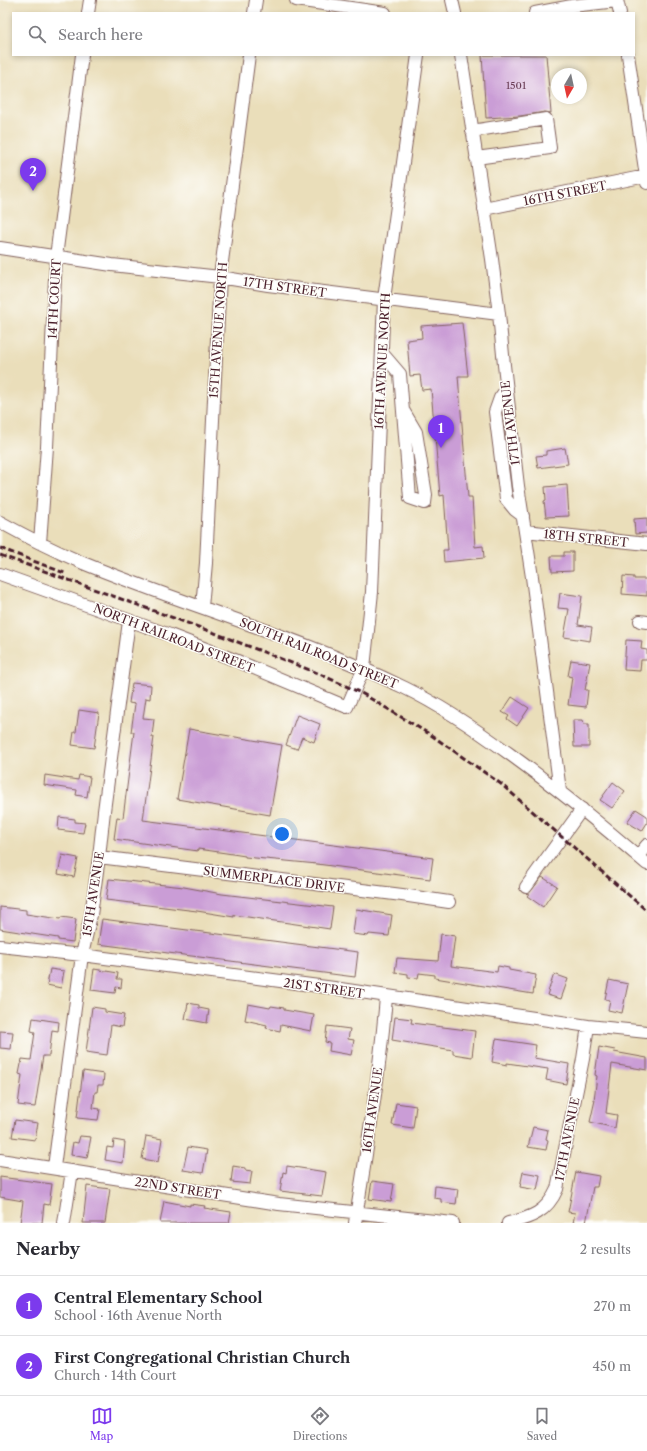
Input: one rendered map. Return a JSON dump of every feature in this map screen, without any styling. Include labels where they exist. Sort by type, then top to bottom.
[{"type":"street","points":[[88,12],[90,0]]},
{"type":"street","points":[[254,12],[256,0]]},
{"type":"street","points":[[296,0],[378,12]]},
{"type":"street","points":[[452,0],[455,12]]},
{"type":"street","points":[[540,12],[617,0],[620,12]]},
{"type":"street","name":"14TH COURT","points":[[40,543],[47,447],[56,257],[82,56]]},
{"type":"street","name":"15TH AVENUE NORTH","points":[[202,607],[206,563],[220,277],[249,56]]},
{"type":"street","name":"16TH AVENUE NORTH","points":[[364,668],[372,592],[384,299],[418,56]]},
{"type":"street","name":"17TH AVENUE","points":[[461,56],[500,314],[518,486],[560,791]]},
{"type":"street","points":[[628,56],[646,180]]},
{"type":"street","points":[[472,130],[546,120],[550,148],[476,158]]},
{"type":"street","name":"16TH STREET","points":[[484,209],[646,180]]},
{"type":"street","name":"17TH STREET","points":[[0,248],[56,257],[220,277],[268,285],[500,314]]},
{"type":"street","points":[[382,353],[400,374],[410,498],[425,503],[426,495],[416,432],[403,410]]},
{"type":"street","name":"SOUTH RAILROAD STREET","points":[[0,522],[40,543],[115,576],[307,646],[364,668],[406,688],[437,705],[474,729],[560,791],[643,860]]},
{"type":"street","name":"18TH STREET","points":[[525,531],[647,544]]},
{"type":"street","name":"NORTH RAILROAD STREET","points":[[0,574],[170,635],[235,660],[347,707],[364,668]]},
{"type":"street","name":"15TH AVENUE","points":[[54,1167],[82,955],[91,915],[100,856],[104,811],[129,621]]},
{"type":"street","points":[[526,887],[582,809]]},
{"type":"street","points":[[643,860],[647,845]]},
{"type":"street","name":"SUMMERPLACE DRIVE","points":[[100,856],[448,902]]},
{"type":"street","name":"21ST STREET","points":[[0,946],[82,955],[334,988],[386,997],[588,1026],[647,1032]]},
{"type":"street","name":"16TH AVENUE","points":[[356,1218],[383,1033],[386,997]]},
{"type":"street","name":"17TH AVENUE","points":[[508,1223],[524,1219],[545,1209],[555,1195],[572,1118],[588,1026]]},
{"type":"street","name":"22ND STREET","points":[[0,1160],[54,1167],[356,1218]]},
{"type":"street","points":[[64,1223],[72,1171]]},
{"type":"street","points":[[356,1218],[453,1223]]},
{"type":"building","points":[[482,56],[546,56],[551,113],[545,112],[520,116],[486,118]]},
{"type":"building","points":[[462,323],[468,376],[458,376],[468,497],[472,497],[475,547],[483,546],[484,558],[444,562],[443,550],[448,550],[444,495],[440,496],[431,389],[422,390],[420,375],[410,376],[407,340],[422,338],[421,326]]},
{"type":"building","points":[[565,448],[568,464],[538,468],[536,456],[546,455],[546,451]]},
{"type":"building","points":[[567,485],[569,516],[546,517],[544,501],[546,500],[545,487]]},
{"type":"building","points":[[647,518],[647,533],[635,534],[634,519]]},
{"type":"building","points":[[564,552],[573,552],[573,571],[552,572],[551,556],[564,556]]},
{"type":"building","points":[[623,576],[634,577],[634,579],[647,579],[647,596],[622,594]]},
{"type":"building","points":[[560,593],[582,596],[578,625],[592,627],[590,641],[564,637],[569,609],[558,608]]},
{"type":"building","points":[[626,640],[642,641],[641,649],[647,650],[647,660],[641,660],[640,671],[624,670]]},
{"type":"building","points":[[571,660],[590,663],[585,690],[588,690],[586,707],[568,705],[572,677],[568,676]]},
{"type":"building","points":[[132,683],[151,685],[150,699],[146,698],[143,718],[154,719],[152,737],[154,737],[143,820],[433,858],[430,879],[317,864],[245,857],[198,849],[198,851],[114,839],[117,817],[123,818],[134,732],[131,732],[135,704],[129,703]]},
{"type":"building","points":[[512,697],[529,708],[517,726],[507,719],[509,716],[502,712]]},
{"type":"building","points":[[79,710],[99,713],[94,748],[72,745],[74,732],[76,732]]},
{"type":"building","points":[[297,715],[320,724],[314,742],[302,737],[297,749],[286,745]]},
{"type":"building","points":[[573,720],[583,720],[584,724],[589,724],[589,747],[574,747]]},
{"type":"building","points":[[189,729],[282,745],[270,815],[177,799]]},
{"type":"building","points":[[45,775],[78,780],[79,775],[90,777],[87,797],[76,795],[77,790],[44,785]]},
{"type":"building","points":[[613,782],[625,791],[612,808],[600,800]]},
{"type":"building","points":[[636,809],[647,816],[647,823],[642,831],[627,822]]},
{"type":"building","points":[[59,817],[75,819],[75,822],[85,823],[83,833],[58,830]]},
{"type":"building","points":[[62,855],[78,858],[74,877],[58,874]]},
{"type":"building","points":[[542,877],[557,886],[543,907],[527,896]]},
{"type":"building","points":[[109,879],[184,887],[222,894],[333,907],[330,929],[234,915],[234,917],[106,900]]},
{"type":"building","points":[[0,907],[26,910],[26,914],[60,919],[61,917],[76,919],[73,942],[58,940],[58,938],[0,929]]},
{"type":"building","points":[[356,909],[392,915],[389,936],[353,934]]},
{"type":"building","points":[[102,919],[358,952],[355,977],[98,944]]},
{"type":"building","points":[[441,934],[455,936],[451,966],[497,972],[498,966],[509,968],[509,970],[536,975],[533,994],[435,978],[435,975],[419,973],[418,978],[408,977],[408,974],[395,972],[397,958],[438,961]]},
{"type":"building","points":[[50,969],[64,971],[61,988],[47,985]]},
{"type":"building","points":[[94,969],[118,973],[117,979],[122,979],[121,988],[116,987],[115,993],[91,990]]},
{"type":"building","points":[[554,974],[568,979],[561,999],[547,995]]},
{"type":"building","points":[[609,980],[628,984],[622,1013],[608,1010],[610,1000],[605,999]]},
{"type":"building","points":[[188,1003],[199,1005],[199,1008],[209,1010],[207,1023],[185,1019]]},
{"type":"building","points":[[248,1004],[270,1008],[271,1006],[284,1008],[284,1010],[314,1015],[311,1031],[281,1025],[280,1031],[266,1028],[267,1025],[245,1020]]},
{"type":"building","points":[[92,1007],[105,1009],[105,1012],[124,1015],[122,1027],[111,1025],[107,1055],[86,1052]]},
{"type":"building","points":[[395,1017],[412,1019],[411,1023],[475,1031],[472,1057],[453,1054],[453,1050],[392,1040]]},
{"type":"building","points":[[33,1018],[59,1022],[58,1031],[52,1030],[49,1056],[43,1056],[35,1107],[18,1105],[22,1075],[19,1074],[22,1059],[31,1060],[35,1032],[31,1031]]},
{"type":"building","points":[[327,1026],[350,1029],[348,1039],[354,1040],[351,1055],[329,1051],[330,1043],[325,1042]]},
{"type":"building","points":[[0,1031],[13,1032],[11,1049],[0,1048]]},
{"type":"building","points":[[496,1039],[536,1045],[534,1058],[569,1064],[566,1084],[546,1080],[548,1069],[492,1062]]},
{"type":"building","points":[[599,1047],[615,1050],[614,1052],[647,1058],[647,1070],[612,1064],[606,1113],[617,1115],[615,1128],[590,1122],[595,1100],[597,1076],[595,1075]]},
{"type":"building","points":[[83,1071],[104,1074],[103,1085],[98,1085],[97,1092],[95,1092],[93,1108],[100,1109],[98,1120],[77,1118]]},
{"type":"building","points":[[396,1103],[416,1106],[413,1128],[392,1125]]},
{"type":"building","points":[[15,1120],[38,1123],[35,1140],[12,1137]]},
{"type":"building","points":[[533,1127],[548,1130],[546,1150],[528,1147]]},
{"type":"building","points":[[80,1136],[91,1137],[87,1158],[71,1155],[73,1142],[78,1143]]},
{"type":"building","points":[[146,1136],[162,1139],[158,1162],[142,1159]]},
{"type":"building","points":[[114,1140],[125,1142],[123,1163],[105,1160],[107,1147],[113,1148]]},
{"type":"building","points":[[188,1147],[207,1150],[203,1173],[183,1170]]},
{"type":"building","points":[[233,1166],[252,1171],[250,1184],[231,1182]]},
{"type":"building","points":[[287,1166],[326,1172],[322,1196],[280,1191],[283,1172],[286,1173]]},
{"type":"building","points":[[523,1172],[540,1175],[537,1190],[520,1187]]},
{"type":"building","points":[[576,1172],[599,1176],[597,1187],[593,1187],[586,1223],[573,1223],[575,1213],[568,1212]]},
{"type":"building","points":[[0,1177],[52,1184],[49,1205],[44,1204],[42,1223],[20,1223],[23,1201],[0,1197]]},
{"type":"building","points":[[372,1181],[394,1184],[391,1202],[369,1199]]},
{"type":"building","points":[[87,1186],[110,1189],[105,1223],[83,1223]]},
{"type":"building","points":[[435,1186],[458,1189],[456,1204],[441,1202],[441,1199],[434,1198]]},
{"type":"building","points":[[164,1201],[190,1206],[190,1204],[205,1206],[204,1208],[231,1212],[229,1223],[160,1223]]},
{"type":"railway","points":[[0,548],[67,574]]},
{"type":"railway","points":[[0,555],[212,632],[315,672],[363,694],[431,735],[501,784],[647,911]]},
{"type":"place","name":"First Congregational Christian Church","points":[[33,191]]},
{"type":"place","name":"Central Elementary School","points":[[441,448]]}]
